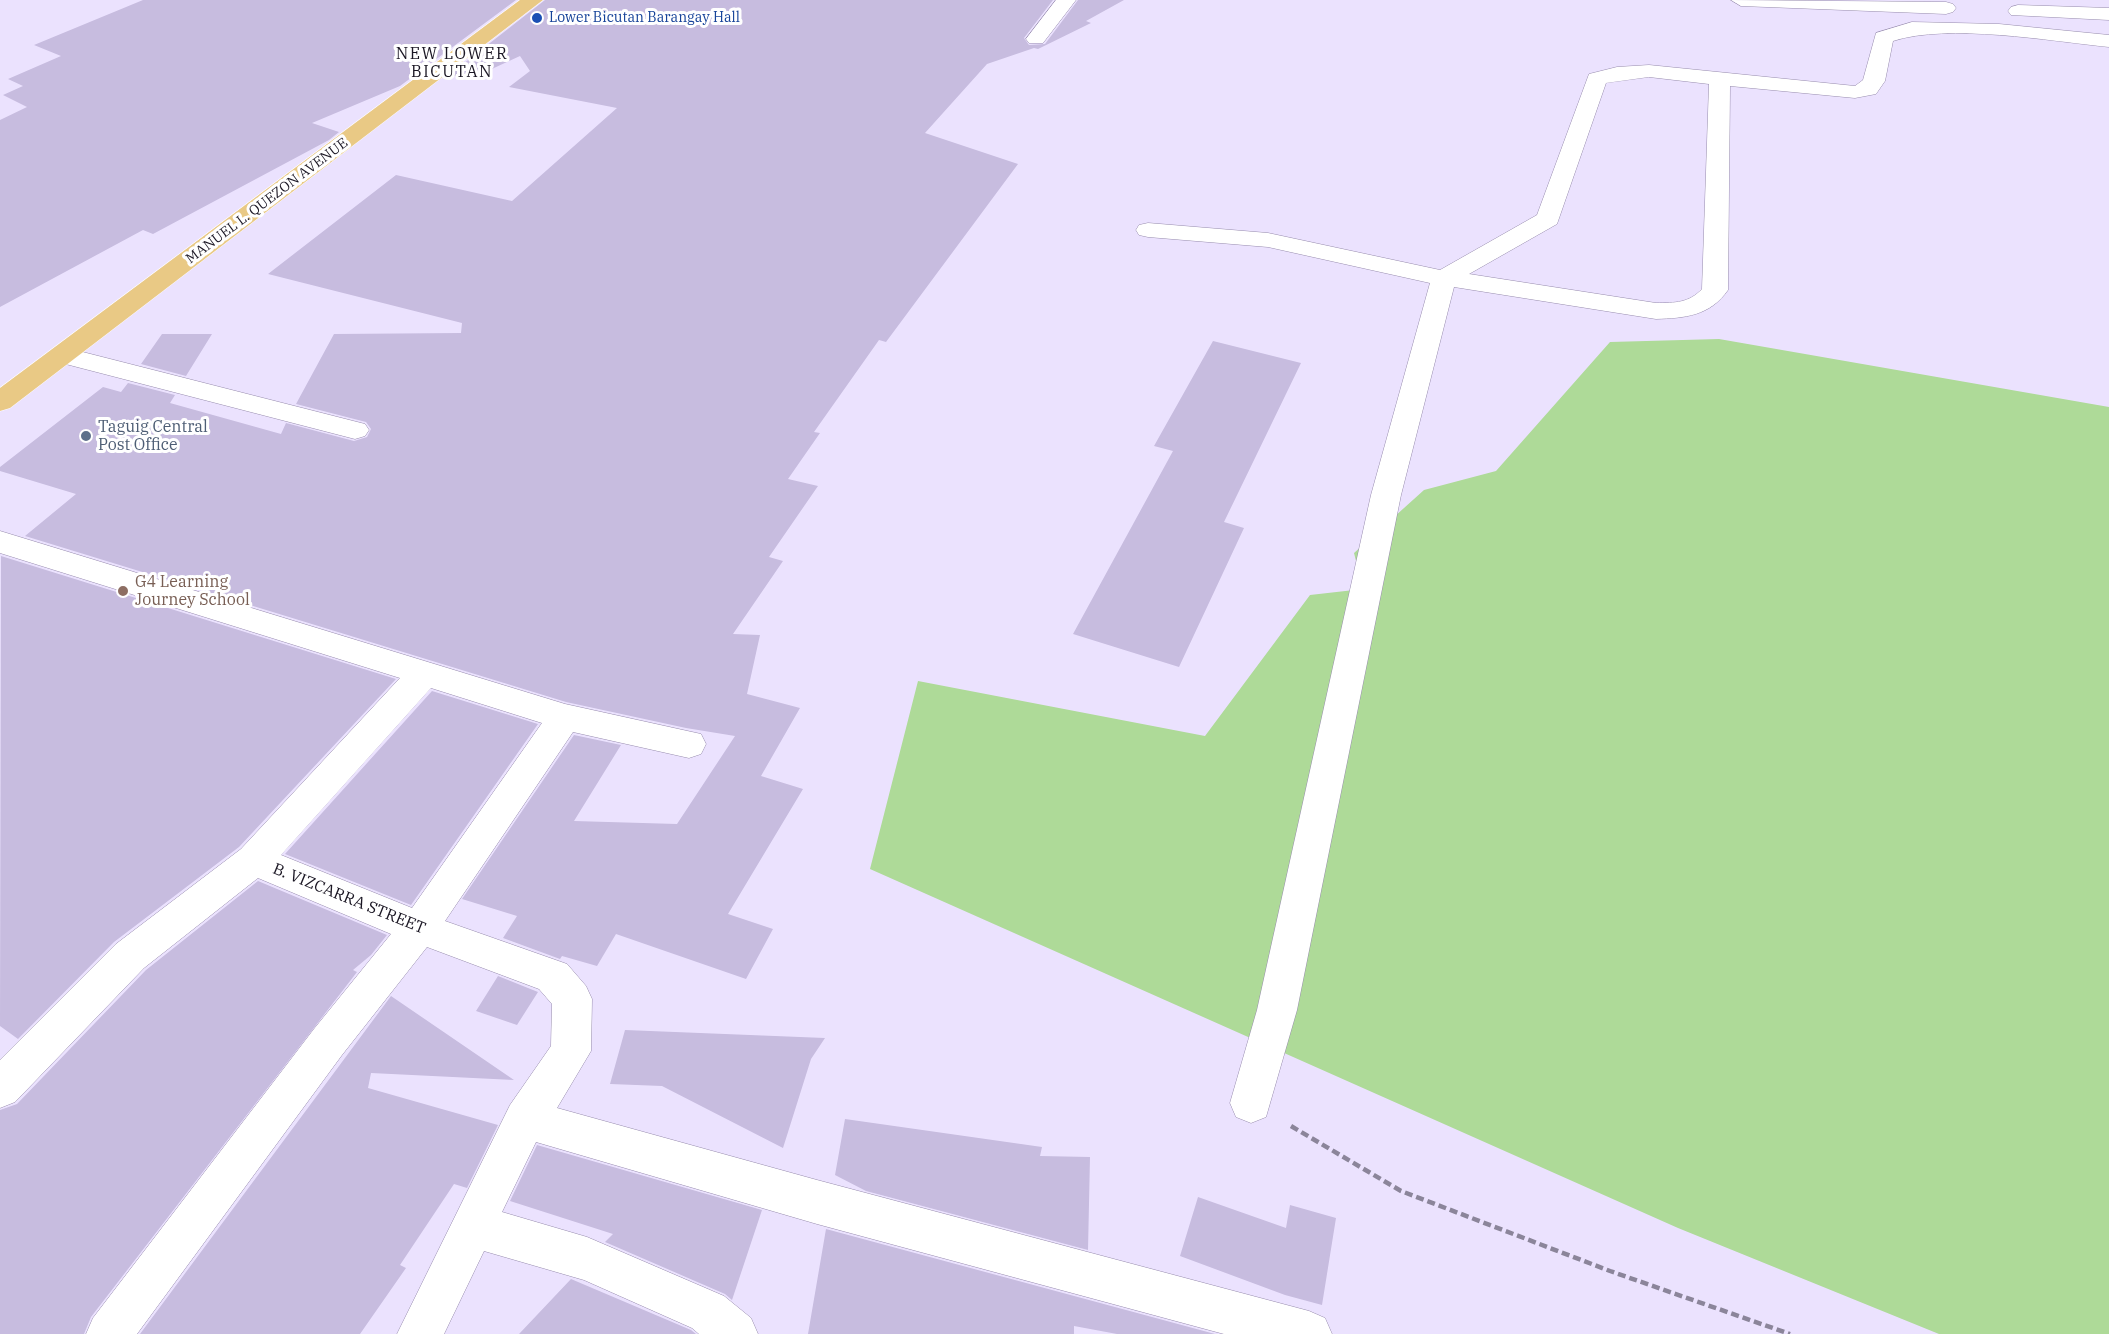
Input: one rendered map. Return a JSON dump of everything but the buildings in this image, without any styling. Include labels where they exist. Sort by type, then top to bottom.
[{"type":"main road","name":"MANUEL L. QUEZON AVENUE","points":[[0,402],[533,0]]},
{"type":"street","points":[[1036,39],[1066,0]]},
{"type":"street","points":[[1741,0],[1966,9]]},
{"type":"street","points":[[2012,7],[2097,9]]},
{"type":"street","points":[[1251,1103],[1277,1010],[1386,495],[1444,278],[1548,219],[1598,79],[1617,73],[1649,70],[1855,92],[1868,89],[1874,81],[1883,37],[1912,28],[1999,30],[2109,41]]},
{"type":"street","points":[[1148,230],[1268,240],[1444,278],[1656,310],[1685,310],[1704,304],[1715,290],[1720,77]]},
{"type":"street","points":[[63,355],[355,430]]},
{"type":"street","points":[[0,542],[565,717],[689,744]]},
{"type":"street","name":"B. VIZCARRA STREET","points":[[420,1334],[525,1119],[571,1051],[572,999],[553,976],[418,928],[254,860],[425,673]]},
{"type":"street","points":[[109,1334],[328,1042],[418,928],[565,717]]},
{"type":"street","points":[[0,1088],[130,956],[254,860]]},
{"type":"street","points":[[525,1119],[817,1202],[1309,1334]]},
{"type":"street","points":[[472,1225],[587,1258],[708,1311],[735,1334]]},
{"type":"path","points":[[1251,1103],[1401,1191],[1610,1271],[1790,1334]]},
{"type":"green space","points":[[1719,339],[2109,407],[2109,1334],[1939,1334],[1678,1228],[870,869],[918,681],[1205,736],[1310,595],[1363,589],[1354,553],[1424,490],[1496,471],[1610,342]]},
{"type":"place","name":"Lower Bicutan Barangay Hall","points":[[537,18]]},
{"type":"place","name":"Taguig Central Post Office","points":[[86,436]]},
{"type":"place","name":"G4 Learning Journey School","points":[[123,591]]},
{"type":"district","name":"NEW LOWER BICUTAN","points":[[452,63]]}]
